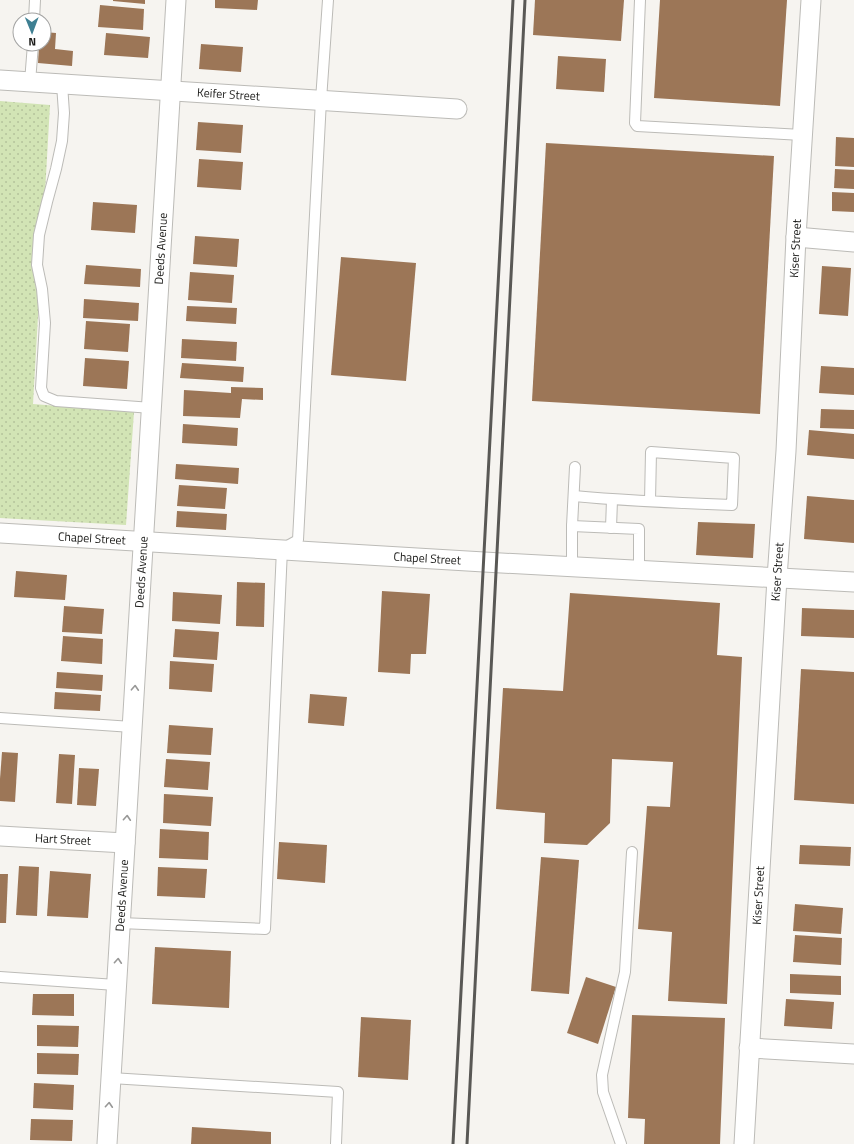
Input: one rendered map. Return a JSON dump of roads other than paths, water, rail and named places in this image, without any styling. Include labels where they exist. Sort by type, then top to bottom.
[{"type":"street","name":"Deeds Avenue","points":[[107,1144],[176,0]]},
{"type":"street","name":"Kiser Street","points":[[744,1144],[776,578],[786,451],[796,237],[811,0]]},
{"type":"street","name":"Keifer Street","points":[[0,80],[457,108]]},
{"type":"street","points":[[796,237],[854,242]]},
{"type":"street","name":"Chapel Street","points":[[0,533],[484,562],[854,582]]},
{"type":"street","name":"Hart Street","points":[[0,836],[125,843]]},
{"type":"street","points":[[749,1048],[854,1054]]},
{"type":"lane","points":[[34,12],[35,0]]},
{"type":"lane","points":[[120,923],[265,929],[282,549],[298,540],[321,100],[328,0]]},
{"type":"lane","points":[[640,0],[635,124],[637,126],[802,135]]},
{"type":"lane","points":[[30,82],[32,52]]},
{"type":"lane","points":[[62,84],[64,113],[62,141],[39,235],[37,265],[42,289],[44,323],[41,388],[44,396],[56,401],[152,408]]},
{"type":"lane","points":[[574,496],[612,500],[732,505],[734,458],[651,452],[650,501]]},
{"type":"lane","points":[[572,566],[572,526],[575,467]]},
{"type":"lane","points":[[611,528],[612,500]]},
{"type":"lane","points":[[572,526],[639,529],[639,570]]},
{"type":"lane","points":[[0,718],[132,727]]},
{"type":"lane","points":[[621,1144],[603,1092],[602,1075],[625,972],[632,852]]},
{"type":"lane","points":[[0,977],[116,985]]},
{"type":"lane","points":[[111,1078],[338,1092],[336,1144]]},
{"type":"railway","points":[[453,1144],[513,0]]},
{"type":"railway","points":[[467,1144],[525,0]]}]
